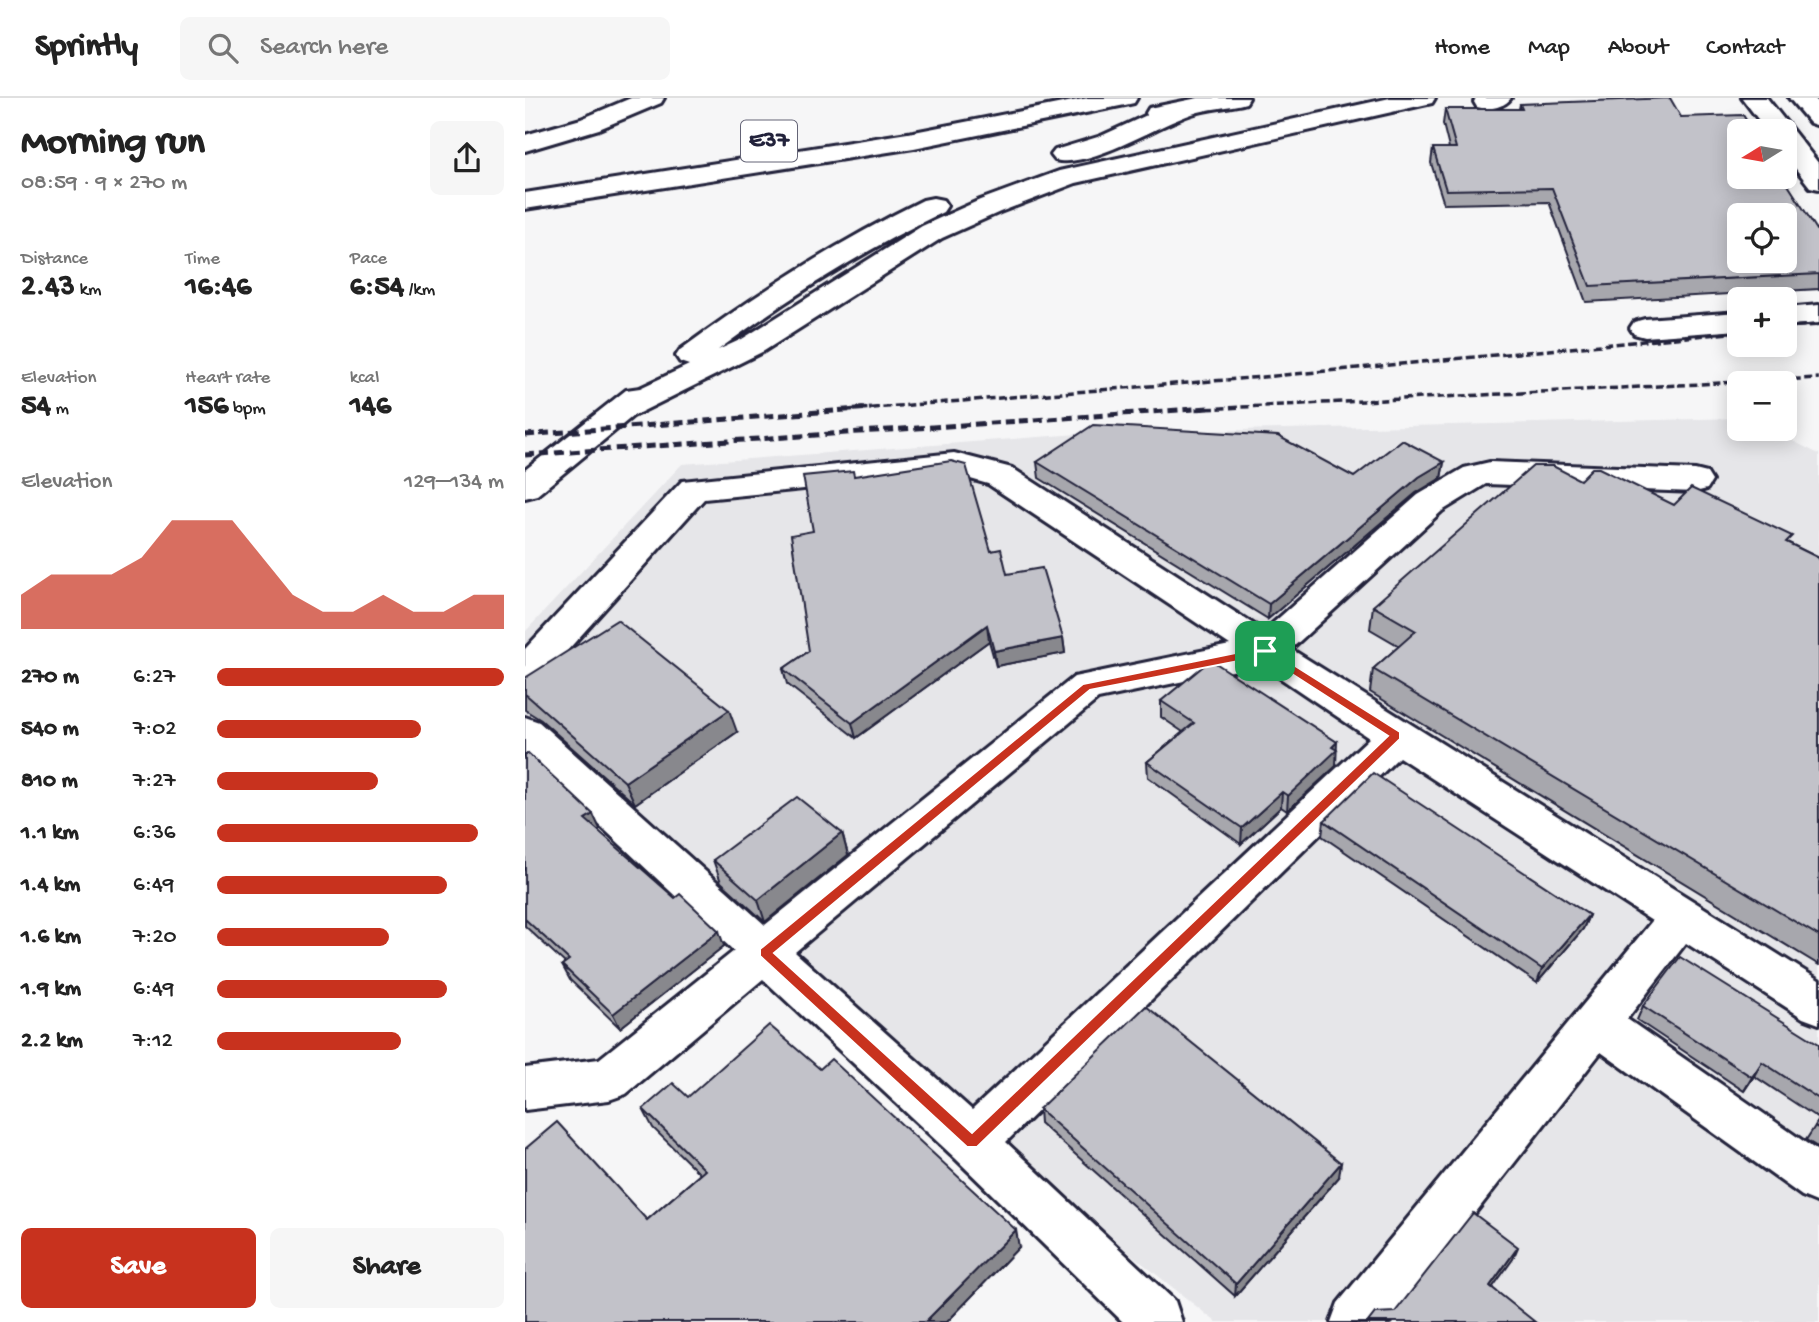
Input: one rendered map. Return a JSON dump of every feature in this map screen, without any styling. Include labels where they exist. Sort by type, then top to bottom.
[{"type":"main road","points":[[525,144],[590,124],[652,98]]},
{"type":"main road","name":"E37","points":[[525,179],[775,140],[1012,98]]},
{"type":"main road","name":"E37","points":[[525,201],[913,140],[1125,98]]},
{"type":"main road","points":[[913,140],[969,142],[1059,131],[1237,98]]},
{"type":"main road","points":[[618,411],[753,345],[921,238],[990,205],[1068,177],[1423,98]]},
{"type":"main road","points":[[1754,98],[1771,119]]},
{"type":"main road","points":[[1801,98],[1819,118]]},
{"type":"main road","points":[[525,487],[618,411],[749,312],[880,231],[968,189],[1110,141],[1183,109]]},
{"type":"main road","points":[[1797,153],[1819,181]]},
{"type":"main road","points":[[1797,316],[1819,314]]},
{"type":"main road","points":[[1645,328],[1727,322]]},
{"type":"main road","points":[[525,673],[694,489],[954,463],[1000,476],[1396,736],[1819,1004]]},
{"type":"main road","points":[[525,1089],[609,1079],[1087,687],[1265,651],[1430,503],[1476,476],[1490,473],[1695,481]]},
{"type":"main road","points":[[525,732],[972,1142],[1157,1319]]},
{"type":"main road","points":[[972,1142],[1396,736]]},
{"type":"main road","points":[[1357,1322],[1682,916]]},
{"type":"main road","points":[[1596,1023],[1819,1180]]},
{"type":"shaded area","points":[[1727,418],[1727,441],[1793,441],[1819,454],[1819,1322],[1216,1322],[525,771],[525,632],[682,464],[1078,434]]},
{"type":"building","points":[[1670,98],[1681,117],[1743,115],[1746,119],[1727,119],[1727,189],[1791,189],[1819,233],[1819,274],[1590,286],[1552,188],[1446,190],[1433,148],[1456,148],[1445,109],[1522,109],[1520,104]]},
{"type":"building","points":[[1093,425],[1278,436],[1354,477],[1402,440],[1444,462],[1419,477],[1269,604],[1037,462]]},
{"type":"building","points":[[951,461],[966,465],[991,551],[1001,549],[1007,574],[1042,568],[1063,638],[994,651],[987,625],[852,723],[783,669],[809,651],[791,535],[813,531],[803,476],[853,471],[854,476]]},
{"type":"building","points":[[1533,466],[1553,466],[1580,480],[1592,468],[1599,468],[1674,505],[1691,488],[1792,536],[1786,542],[1819,558],[1819,936],[1373,669],[1416,631],[1373,606]]},
{"type":"building","points":[[617,620],[729,710],[625,782],[525,694],[525,678]]},
{"type":"building","points":[[1214,662],[1337,742],[1332,747],[1337,750],[1288,796],[1282,792],[1242,828],[1147,762],[1194,723],[1161,701],[1207,663]]},
{"type":"building","points":[[528,753],[593,814],[585,819],[675,898],[680,894],[719,931],[613,1014],[562,965],[569,960],[525,919],[525,755]]},
{"type":"building","points":[[1373,773],[1589,915],[1542,969],[1324,821]]},
{"type":"building","points":[[797,797],[842,833],[758,900],[713,860]]},
{"type":"building","points":[[1680,957],[1819,1044],[1819,1099],[1762,1062],[1752,1077],[1643,1006]]},
{"type":"building","points":[[1146,1006],[1341,1163],[1236,1284],[1039,1109]]},
{"type":"building","points":[[769,1025],[820,1069],[831,1059],[1016,1230],[925,1322],[525,1322],[525,1149],[557,1122],[647,1220],[705,1170],[643,1109],[673,1083],[688,1097]]},
{"type":"building","points":[[1473,1213],[1518,1247],[1490,1286],[1535,1322],[1368,1322],[1375,1313],[1395,1312]]},
{"type":"railway","points":[[1797,326],[1819,325]]},
{"type":"railway","points":[[848,410],[1263,377],[1727,333]]},
{"type":"railway","points":[[1184,410],[1819,378]]},
{"type":"railway","points":[[525,435],[871,408]]},
{"type":"railway","points":[[525,455],[1209,408]]},
{"type":"route","points":[[1265,651],[1396,736],[972,1142],[765,953],[1087,687],[1265,651]]}]
